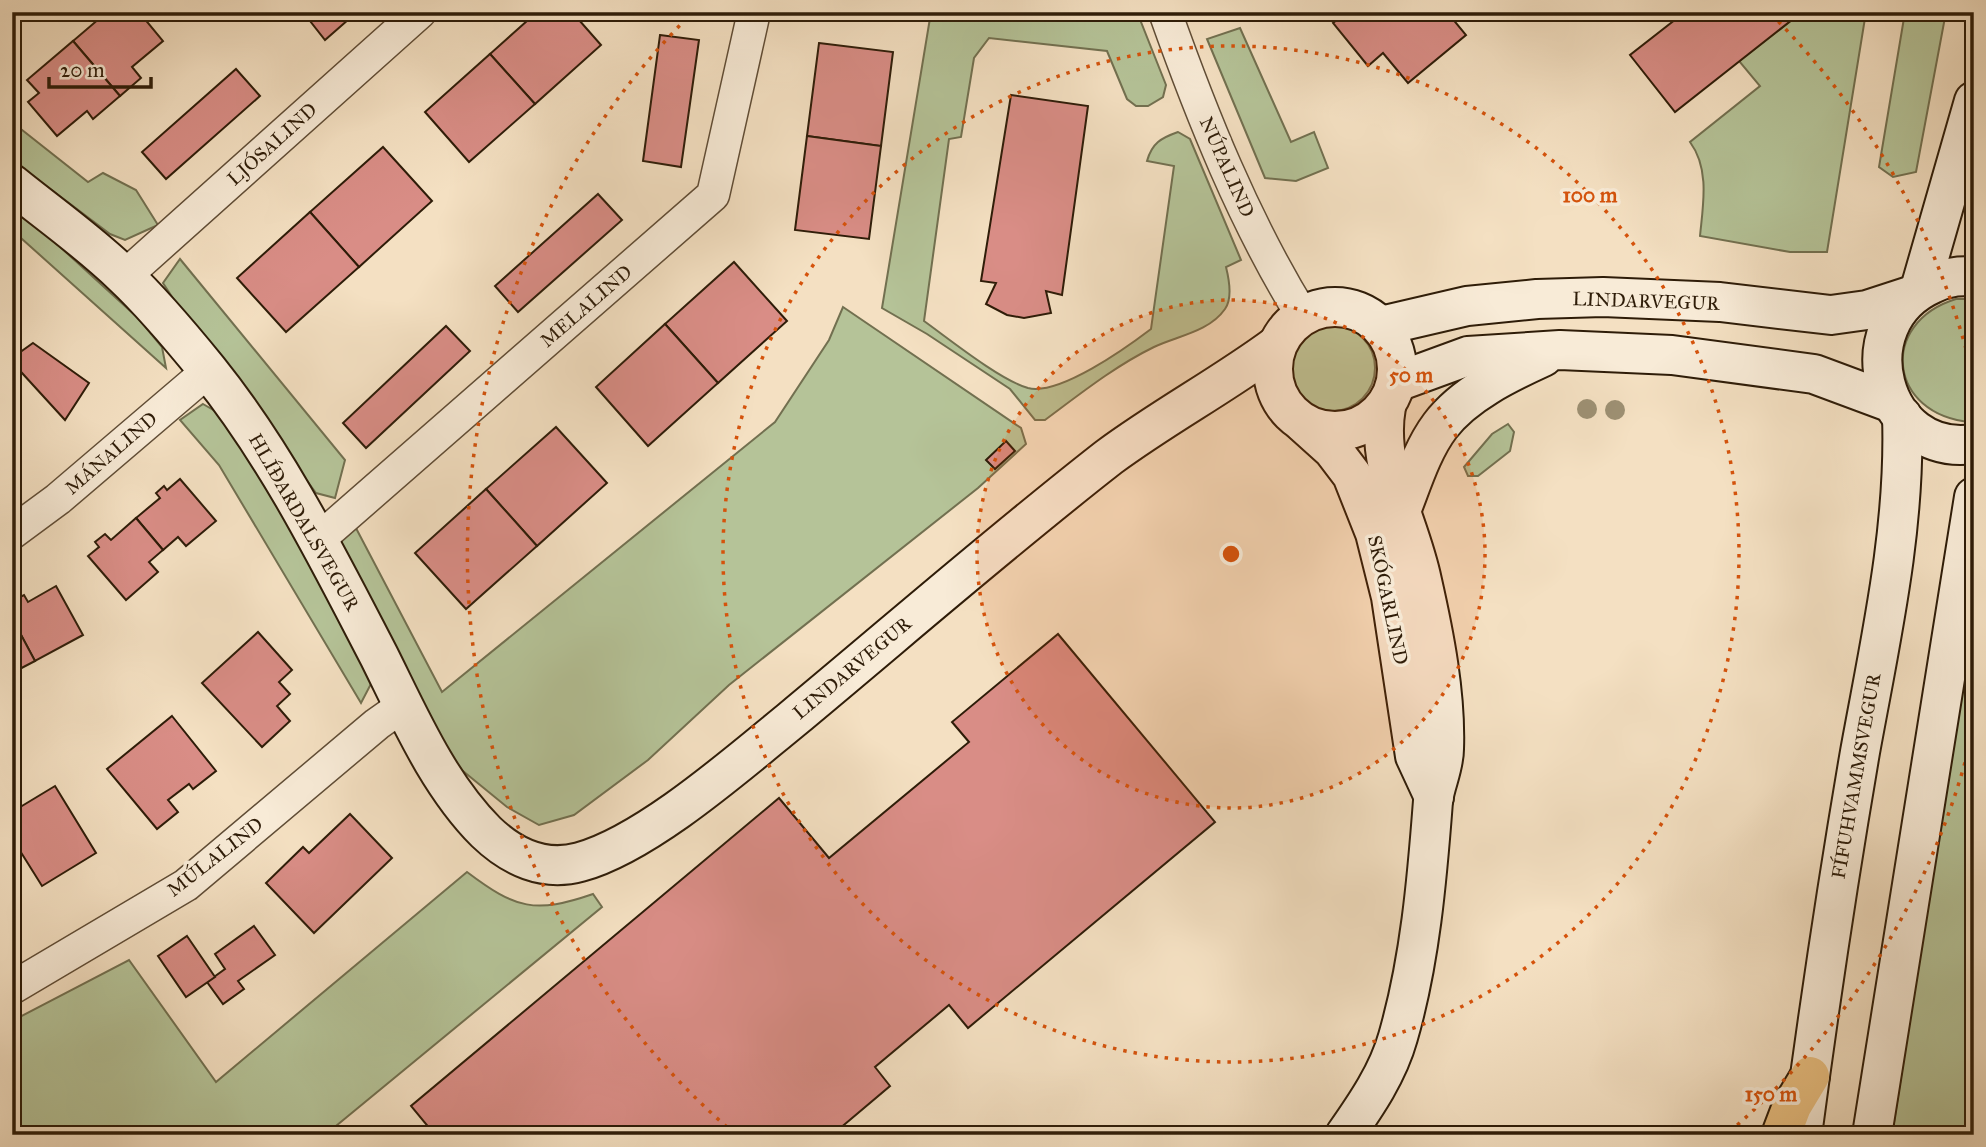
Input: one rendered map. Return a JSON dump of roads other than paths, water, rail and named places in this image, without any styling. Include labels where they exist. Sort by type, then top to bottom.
[{"type":"highway","points":[[1781,1135],[1792,1106],[1810,1076]]},
{"type":"street","name":"LJÓSALIND","points":[[125,276],[420,12]]},
{"type":"street","name":"MELALIND","points":[[318,540],[713,195],[754,12]]},
{"type":"street","name":"NÚPALIND","points":[[1165,12],[1213,138],[1278,277],[1302,315]]},
{"type":"street","points":[[1915,292],[1974,101]]},
{"type":"street","name":"HLÍÐARDALSVEGUR","points":[[12,184],[125,276],[208,371],[267,451],[454,792],[490,836]]},
{"type":"street","name":"LINDARVEGUR","points":[[1381,326],[1467,306],[1537,299],[1603,297],[1720,302],[1831,315],[1867,310],[1943,279],[1974,277]]},
{"type":"street","name":"FÍFUHVAMMSVEGUR","points":[[1802,1135],[1826,945],[1890,584],[1903,466],[1897,410],[1883,382],[1881,358],[1885,335],[1895,314],[1915,292]]},
{"type":"street","points":[[1391,394],[1397,362],[1392,343],[1381,326],[1364,313],[1343,306],[1322,307],[1302,315],[1287,328],[1277,345],[1272,369],[1293,414],[1320,430],[1338,432],[1356,428],[1372,419],[1391,394],[1468,356],[1560,350],[1671,355],[1814,374],[1897,410],[1920,432],[1942,442],[1974,444]]},
{"type":"street","name":"LINDARVEGUR","points":[[490,836],[530,862],[562,866],[602,854],[672,813],[769,738],[1040,512],[1125,445],[1277,345]]},
{"type":"street","points":[[1401,510],[1440,426],[1472,397],[1493,383],[1560,350]]},
{"type":"street","name":"MÁNALIND","points":[[12,533],[58,499],[208,371]]},
{"type":"street","name":"LINDARVEGUR","points":[[1193,399],[1251,394],[1293,414]]},
{"type":"street","name":"SKÓGARLIND","points":[[1345,1135],[1371,1098],[1398,1039],[1428,883],[1434,797],[1444,752],[1442,698],[1422,580],[1384,458],[1382,429],[1391,394]]},
{"type":"street","name":"SKÓGARLIND","points":[[1293,414],[1333,450],[1352,475],[1375,533],[1391,597],[1415,756],[1434,797]]},
{"type":"street","points":[[1872,1135],[1974,497]]},
{"type":"street","name":"MÚLALIND","points":[[12,988],[186,885],[377,724],[404,705]]}]
